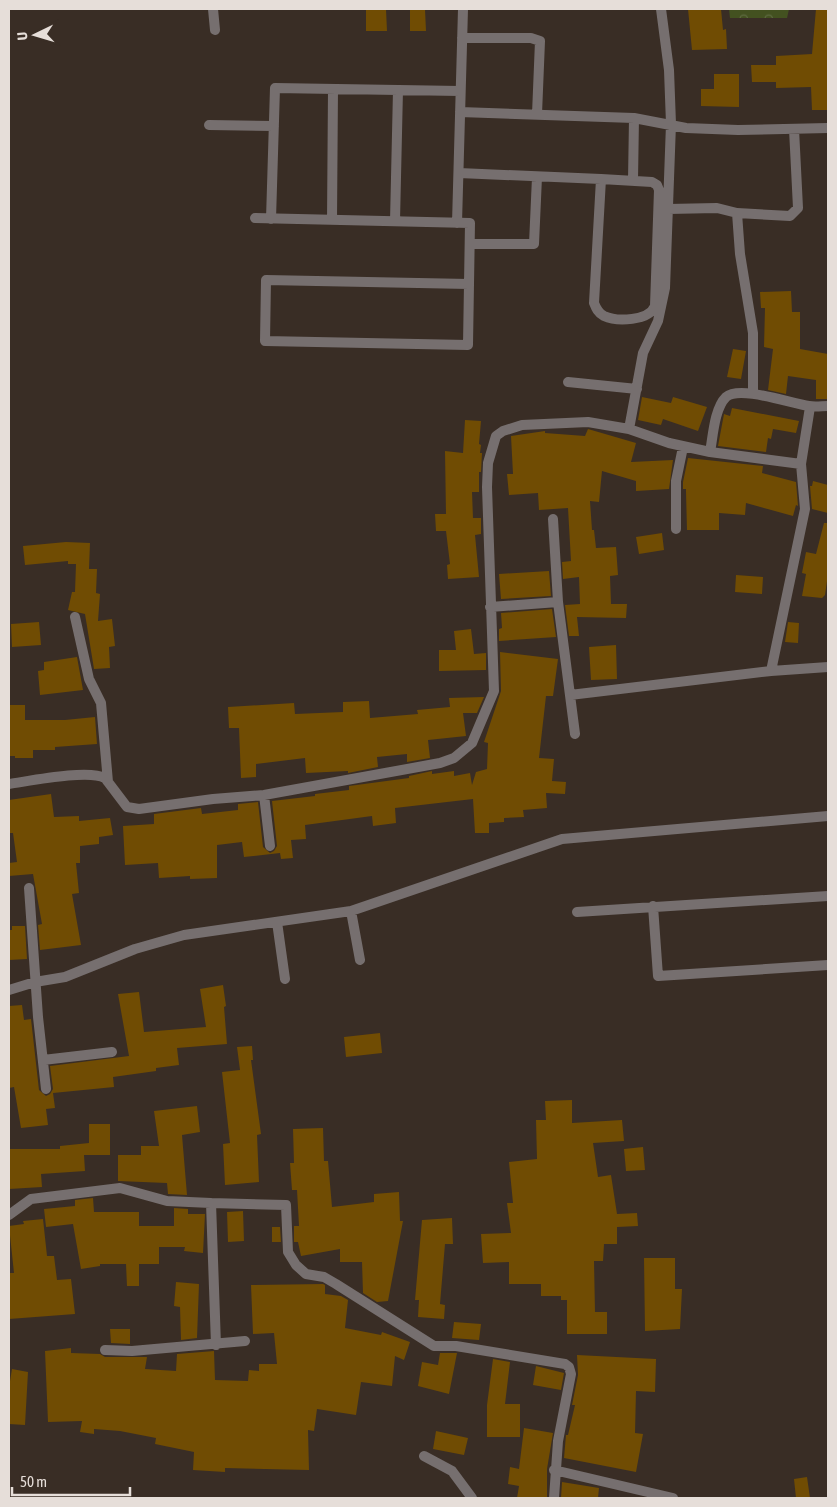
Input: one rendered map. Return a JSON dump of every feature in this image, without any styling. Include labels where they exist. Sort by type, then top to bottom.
[{"type":"street","points":[[213,9],[215,30]]},
{"type":"street","points":[[457,223],[463,9]]},
{"type":"street","points":[[629,429],[643,353],[663,308],[667,261],[671,124],[669,70],[661,9]]},
{"type":"street","points":[[462,38],[531,38],[540,42],[537,114]]},
{"type":"street","points":[[271,219],[275,88],[460,91]]},
{"type":"street","points":[[332,220],[333,89]]},
{"type":"street","points":[[395,221],[398,90]]},
{"type":"street","points":[[460,112],[634,118],[686,128],[738,130],[828,128]]},
{"type":"street","points":[[633,180],[634,118]]},
{"type":"street","points":[[209,125],[274,126]]},
{"type":"street","points":[[668,209],[717,208],[737,213],[790,216],[795,213],[798,208],[794,129]]},
{"type":"street","points":[[458,173],[537,178],[601,179],[633,180],[657,184],[659,190],[656,306],[652,313],[641,319],[606,317],[597,310],[594,303],[601,179]]},
{"type":"street","points":[[470,244],[534,244],[537,178]]},
{"type":"street","points":[[737,213],[740,254],[752,319],[753,394]]},
{"type":"street","points":[[255,218],[470,223],[470,244],[468,345],[265,341],[266,280],[469,284]]},
{"type":"street","points":[[568,382],[637,389]]},
{"type":"street","points":[[710,452],[717,418],[727,397],[733,394],[753,394],[810,407],[828,406]]},
{"type":"street","points":[[772,671],[805,509],[801,464],[810,407]]},
{"type":"street","points":[[9,784],[92,774],[100,775],[108,782],[123,804],[133,808],[264,795],[440,764],[466,750],[477,734],[494,691],[493,630],[490,607],[488,479],[490,454],[496,436],[503,431],[522,425],[588,422],[629,429],[684,447],[801,464]]},
{"type":"street","points":[[676,529],[676,481],[684,447]]},
{"type":"street","points":[[554,519],[558,602],[575,734]]},
{"type":"street","points":[[490,607],[558,602]]},
{"type":"street","points":[[75,617],[89,679],[101,703],[108,782]]},
{"type":"street","points":[[570,695],[772,671],[828,667]]},
{"type":"street","points":[[264,795],[270,846]]},
{"type":"street","points":[[9,990],[35,982],[65,977],[135,950],[184,936],[350,911],[562,839],[828,816]]},
{"type":"street","points":[[29,888],[35,982],[46,1088]]},
{"type":"street","points":[[577,912],[828,896]]},
{"type":"street","points":[[653,906],[658,976],[828,965]]},
{"type":"street","points":[[350,911],[360,960]]},
{"type":"street","points":[[277,922],[285,979]]},
{"type":"street","points":[[43,1060],[112,1052]]},
{"type":"street","points":[[9,1215],[27,1201],[37,1198],[120,1188],[171,1202],[286,1205],[288,1252],[300,1270],[336,1284],[434,1346],[456,1346],[567,1365],[571,1374],[554,1470],[554,1498]]},
{"type":"street","points":[[211,1202],[216,1346]]},
{"type":"street","points":[[105,1350],[132,1351],[216,1346],[245,1341]]},
{"type":"street","points":[[424,1456],[452,1471],[472,1498]]},
{"type":"street","points":[[554,1470],[673,1498]]},
{"type":"green space","points":[[729,9],[789,9],[787,18],[730,18]]},
{"type":"building","points":[[366,9],[386,9],[387,31],[366,31]]},
{"type":"building","points":[[410,9],[425,9],[426,31],[410,31]]},
{"type":"building","points":[[688,9],[721,9],[723,30],[726,29],[727,49],[692,50]]},
{"type":"building","points":[[816,9],[828,9],[828,110],[812,110],[811,87],[776,88],[776,82],[752,82],[751,65],[776,65],[776,56],[812,54]]},
{"type":"building","points":[[714,74],[739,74],[739,107],[701,106],[701,89],[714,89]]},
{"type":"building","points":[[791,291],[792,312],[800,312],[800,349],[828,354],[828,399],[816,399],[816,380],[788,376],[786,394],[768,390],[773,349],[764,347],[765,308],[761,308],[760,292]]},
{"type":"building","points":[[733,349],[746,351],[741,379],[727,377]]},
{"type":"building","points":[[642,397],[671,403],[673,397],[707,407],[698,431],[663,419],[661,425],[638,420]]},
{"type":"building","points":[[732,408],[799,421],[796,433],[773,429],[771,439],[768,438],[766,452],[718,446],[724,414],[730,416]]},
{"type":"building","points":[[465,420],[481,421],[479,444],[481,445],[480,453],[482,453],[481,472],[479,472],[479,492],[472,492],[473,518],[481,518],[481,534],[475,535],[479,577],[448,579],[447,565],[450,564],[446,531],[436,531],[435,514],[446,514],[445,451],[463,453]]},
{"type":"building","points":[[588,429],[636,443],[631,462],[673,460],[669,489],[636,491],[636,481],[602,471],[599,502],[590,501],[592,530],[594,530],[596,548],[616,547],[618,575],[610,576],[611,604],[627,604],[626,618],[577,617],[579,636],[569,636],[565,605],[580,604],[579,577],[563,579],[562,562],[571,561],[568,508],[539,510],[538,493],[509,495],[507,474],[513,474],[511,436],[545,431],[545,433],[585,436]]},
{"type":"building","points":[[688,458],[763,466],[762,473],[796,482],[798,506],[796,505],[793,516],[746,503],[745,515],[719,513],[719,530],[687,530],[686,489],[683,489],[683,482]]},
{"type":"building","points":[[813,481],[828,485],[828,513],[812,509],[810,486],[812,486]]},
{"type":"building","points":[[824,523],[828,523],[828,574],[825,595],[822,598],[802,596],[806,574],[802,573],[806,552],[816,554]]},
{"type":"building","points":[[662,533],[664,550],[639,554],[636,537]]},
{"type":"building","points":[[66,542],[90,543],[89,569],[97,569],[96,593],[100,594],[98,621],[112,619],[115,646],[109,647],[110,668],[94,669],[85,614],[68,610],[72,592],[75,592],[76,564],[68,564],[68,561],[25,565],[23,546]]},
{"type":"building","points":[[549,571],[551,596],[501,599],[499,574]]},
{"type":"building","points":[[736,575],[763,577],[762,594],[735,592]]},
{"type":"building","points":[[552,609],[556,637],[499,641],[499,629],[502,628],[501,613]]},
{"type":"building","points":[[39,622],[41,645],[12,647],[11,624]]},
{"type":"building","points":[[788,622],[799,623],[798,643],[785,642]]},
{"type":"building","points":[[471,629],[474,654],[486,653],[486,670],[439,671],[439,650],[456,650],[454,631]]},
{"type":"building","points":[[616,645],[617,679],[591,680],[589,647]]},
{"type":"building","points":[[500,652],[558,659],[553,696],[546,696],[539,758],[554,759],[552,781],[566,782],[565,794],[546,793],[547,808],[523,810],[524,817],[504,818],[504,822],[489,823],[489,833],[475,833],[473,799],[395,808],[396,823],[373,826],[372,816],[305,825],[306,839],[291,840],[293,858],[281,859],[280,853],[244,857],[242,842],[217,845],[217,878],[190,879],[190,876],[159,878],[158,863],[125,865],[123,826],[154,824],[154,814],[201,808],[202,814],[238,810],[238,804],[258,802],[263,847],[270,853],[277,846],[272,801],[349,790],[349,786],[409,778],[409,776],[432,771],[432,774],[454,771],[454,776],[470,773],[472,785],[476,772],[487,769],[488,743],[484,742],[501,691]]},
{"type":"building","points":[[77,657],[83,690],[40,695],[38,671],[44,670],[44,662]]},
{"type":"building","points":[[484,697],[477,713],[463,713],[466,736],[428,740],[430,758],[407,762],[407,754],[377,757],[378,767],[348,773],[348,771],[306,773],[305,758],[256,764],[256,777],[241,778],[239,728],[229,728],[228,707],[294,703],[295,714],[343,712],[343,702],[369,701],[370,718],[418,714],[417,710],[450,707],[449,698]]},
{"type":"building","points":[[9,705],[25,705],[25,720],[65,720],[95,717],[97,744],[55,747],[55,750],[33,750],[33,758],[9,756]]},
{"type":"building","points":[[51,794],[54,817],[79,816],[79,821],[110,818],[113,835],[99,837],[99,844],[80,846],[80,863],[76,863],[79,893],[72,894],[81,945],[40,950],[38,925],[42,924],[33,874],[9,876],[9,863],[17,862],[13,833],[9,833],[9,800]]},
{"type":"building","points":[[12,926],[25,926],[27,959],[9,960],[9,930],[12,930]]},
{"type":"building","points":[[223,985],[226,1006],[224,1007],[227,1044],[177,1048],[179,1065],[156,1068],[156,1071],[113,1077],[114,1087],[53,1093],[55,1108],[46,1109],[48,1125],[21,1128],[14,1087],[9,1088],[9,1006],[22,1005],[24,1020],[31,1019],[39,1090],[46,1096],[53,1089],[50,1066],[129,1056],[118,994],[139,992],[144,1032],[206,1027],[200,989]]},
{"type":"building","points":[[380,1033],[382,1053],[346,1057],[344,1037]]},
{"type":"building","points":[[252,1046],[253,1060],[251,1060],[261,1134],[257,1135],[259,1182],[225,1185],[223,1144],[230,1143],[222,1072],[240,1070],[237,1047]]},
{"type":"building","points":[[572,1100],[572,1123],[622,1120],[624,1141],[593,1143],[598,1177],[611,1175],[617,1214],[637,1213],[638,1226],[617,1227],[617,1244],[604,1244],[603,1261],[594,1261],[595,1312],[607,1312],[607,1334],[567,1334],[567,1300],[561,1300],[561,1296],[541,1296],[541,1284],[509,1284],[509,1262],[483,1263],[481,1234],[511,1233],[507,1203],[513,1203],[509,1162],[537,1159],[536,1120],[546,1120],[545,1101]]},
{"type":"building","points":[[197,1106],[200,1132],[182,1135],[187,1195],[168,1194],[167,1183],[118,1181],[118,1155],[141,1155],[141,1146],[159,1146],[154,1111]]},
{"type":"building","points":[[89,1124],[110,1124],[110,1155],[84,1155],[85,1171],[41,1174],[42,1187],[9,1189],[9,1149],[60,1149],[60,1146],[89,1143]]},
{"type":"building","points":[[323,1128],[324,1161],[328,1161],[332,1207],[374,1202],[374,1194],[399,1192],[400,1221],[403,1221],[388,1301],[377,1302],[363,1293],[362,1262],[340,1262],[340,1249],[301,1256],[298,1242],[294,1242],[294,1226],[299,1226],[297,1190],[292,1190],[290,1163],[294,1163],[293,1129]]},
{"type":"building","points":[[643,1147],[645,1170],[626,1171],[624,1149]]},
{"type":"building","points":[[93,1198],[94,1212],[139,1212],[139,1226],[174,1226],[174,1208],[188,1209],[188,1214],[205,1214],[203,1253],[184,1251],[185,1247],[159,1247],[159,1264],[139,1264],[139,1286],[127,1286],[126,1264],[100,1264],[100,1266],[81,1269],[73,1224],[46,1227],[44,1209],[75,1206],[75,1200]]},
{"type":"building","points":[[243,1211],[244,1241],[228,1242],[227,1212]]},
{"type":"building","points":[[452,1218],[453,1244],[445,1244],[440,1304],[445,1305],[444,1319],[418,1317],[419,1300],[415,1300],[422,1220]]},
{"type":"building","points":[[43,1219],[47,1256],[54,1256],[57,1280],[71,1279],[75,1314],[9,1319],[9,1273],[14,1273],[9,1226],[24,1224],[23,1221]]},
{"type":"building","points":[[272,1227],[280,1227],[281,1242],[272,1242]]},
{"type":"building","points":[[644,1258],[675,1258],[675,1289],[682,1289],[680,1329],[645,1331]]},
{"type":"building","points":[[176,1282],[199,1284],[197,1338],[181,1340],[180,1307],[174,1306]]},
{"type":"building","points":[[251,1285],[325,1285],[325,1294],[341,1296],[348,1300],[345,1328],[381,1335],[382,1332],[410,1342],[404,1360],[395,1356],[392,1386],[361,1382],[356,1415],[317,1409],[314,1431],[308,1430],[309,1470],[225,1468],[225,1472],[193,1470],[194,1452],[155,1444],[156,1438],[120,1431],[94,1429],[94,1434],[80,1432],[82,1421],[48,1422],[45,1351],[71,1348],[71,1353],[100,1354],[105,1357],[147,1357],[145,1369],[176,1371],[177,1354],[214,1351],[215,1380],[248,1381],[249,1370],[259,1371],[259,1364],[277,1364],[274,1333],[253,1334]]},
{"type":"building","points":[[454,1322],[481,1324],[479,1340],[452,1338]]},
{"type":"building","points":[[110,1329],[130,1329],[130,1344],[111,1343]]},
{"type":"building","points":[[440,1353],[457,1353],[449,1394],[418,1386],[422,1362],[438,1365]]},
{"type":"building","points":[[577,1355],[656,1359],[655,1392],[636,1391],[635,1433],[643,1434],[636,1472],[564,1458],[566,1435],[568,1435],[575,1405],[572,1405],[578,1375]]},
{"type":"building","points":[[493,1359],[510,1362],[505,1404],[520,1404],[520,1437],[487,1437],[487,1405]]},
{"type":"building","points":[[536,1366],[564,1373],[561,1390],[533,1385]]},
{"type":"building","points":[[12,1369],[28,1372],[25,1425],[9,1424],[9,1387]]},
{"type":"building","points":[[524,1428],[553,1433],[547,1469],[547,1498],[517,1498],[519,1486],[508,1484],[510,1467],[519,1469]]},
{"type":"building","points":[[436,1431],[468,1438],[464,1455],[433,1449]]},
{"type":"building","points":[[807,1477],[810,1498],[796,1498],[794,1479]]},
{"type":"building","points":[[562,1482],[599,1488],[598,1498],[561,1498]]}]
